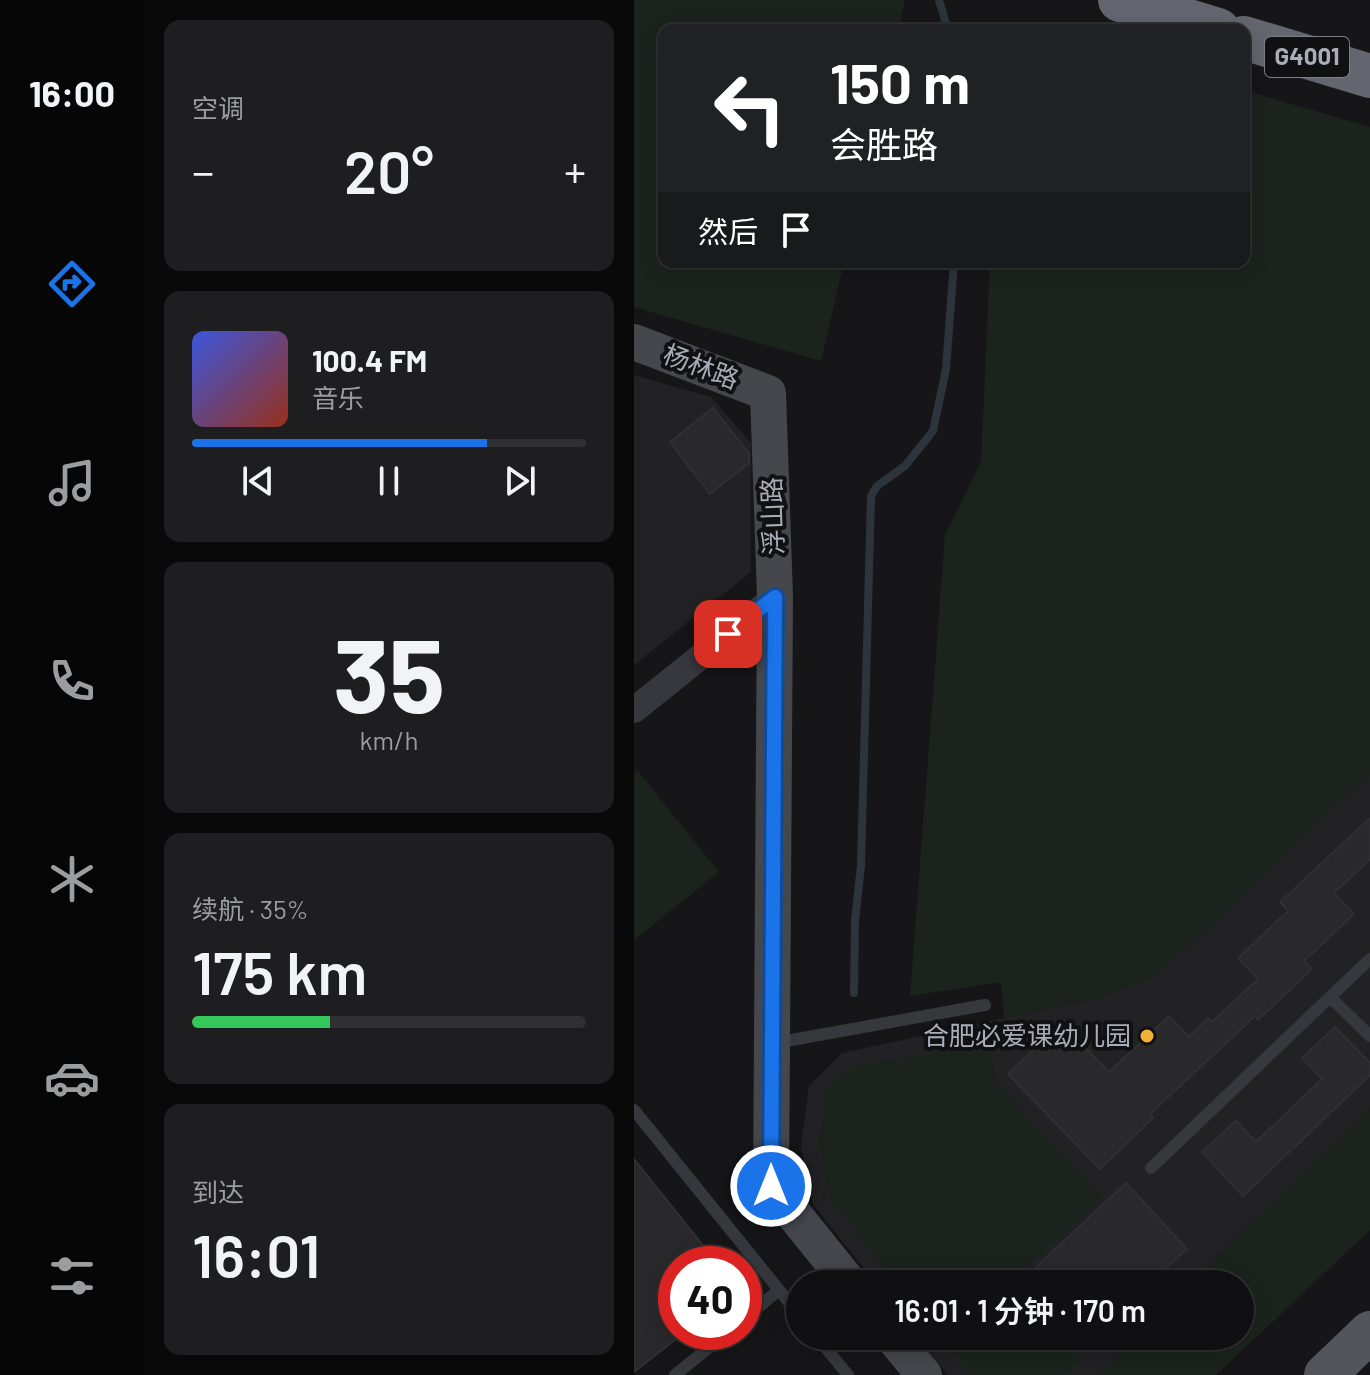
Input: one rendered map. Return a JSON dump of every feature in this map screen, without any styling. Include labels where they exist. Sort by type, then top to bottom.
[{"type":"highway","points":[[1120,0],[1198,24]]},
{"type":"highway","name":"G4001","points":[[1250,40],[1370,76]]},
{"type":"main road","points":[[1325,1375],[1370,1332]]},
{"type":"street","name":"杨林路","points":[[634,342],[768,393]]},
{"type":"street","name":"浮山路","points":[[768,393],[775,597],[771,1186],[839,1270]]},
{"type":"street","points":[[634,710],[775,597]]},
{"type":"street","points":[[903,1350],[924,1375]]},
{"type":"lane","points":[[1151,1168],[1370,959]]},
{"type":"lane","points":[[1330,997],[1370,1036]]},
{"type":"lane","points":[[772,1044],[985,1005]]},
{"type":"lane","points":[[634,1110],[786,1299]]},
{"type":"lane","points":[[762,1304],[779,1290]]},
{"type":"lane","points":[[675,1375],[706,1350]]},
{"type":"lane","points":[[827,1350],[848,1375]]},
{"type":"shaded area","points":[[634,0],[905,0],[899,24],[658,24],[658,268],[843,268],[821,361],[634,307]]},
{"type":"shaded area","points":[[1250,92],[1370,127],[1370,773],[1182,952],[1147,981],[1097,998],[1004,1018],[1001,982],[910,996],[945,535],[981,462],[990,268],[1250,268]]},
{"type":"shaded area","points":[[634,375],[711,397],[751,443],[751,572],[634,665]]},
{"type":"shaded area","points":[[637,770],[719,872],[634,940],[634,773]]},
{"type":"shaded area","name":"合肥必爱课幼儿园","points":[[1370,773],[1370,1108],[1203,1270],[865,1270],[813,1204],[801,1147],[809,1086],[842,1053],[1097,998],[1182,952]]},
{"type":"shaded area","points":[[990,1043],[997,1084],[1102,1197],[1024,1270],[887,1270],[829,1197],[819,1144],[825,1092],[849,1067]]},
{"type":"shaded area","points":[[1370,1108],[1370,1230],[1254,1339],[1254,1270],[1203,1270]]},
{"type":"shaded area","points":[[928,1350],[1122,1350],[1096,1375],[948,1375]]},
{"type":"shaded area","points":[[950,1350],[1072,1350],[1082,1360],[1066,1375],[970,1375]]},
{"type":"shaded area","points":[[1122,1350],[1243,1350],[1216,1375],[1096,1375]]},
{"type":"building","points":[[713,408],[749,453],[749,463],[710,494],[670,442]]},
{"type":"building","points":[[1370,818],[1370,859],[1334,893],[1354,914],[1304,961],[1312,969],[1258,1020],[1255,1016],[1150,1114],[1153,1118],[1100,1169],[1008,1074],[1062,1023],[1109,1072],[1169,1016],[1189,1037],[1208,1018],[1212,1022],[1258,979],[1238,958],[1288,911],[1280,902]]},
{"type":"building","points":[[1335,1027],[1370,1063],[1370,1075],[1243,1196],[1202,1152],[1236,1121],[1256,1142],[1322,1079],[1302,1058]]},
{"type":"building","points":[[634,1159],[704,1246],[658,1246],[658,1350],[662,1350],[634,1372]]},
{"type":"building","points":[[1126,1183],[1187,1249],[1164,1270],[1033,1270]]},
{"type":"waterway","points":[[939,0],[946,24]]},
{"type":"waterway","points":[[854,993],[855,921],[861,865],[871,496],[877,486],[905,466],[933,431],[946,369],[954,268]]},
{"type":"place","name":"合肥必爱课幼儿园","points":[[1147,1036]]},
{"type":"route","points":[[728,634],[775,597],[771,1186]]}]
